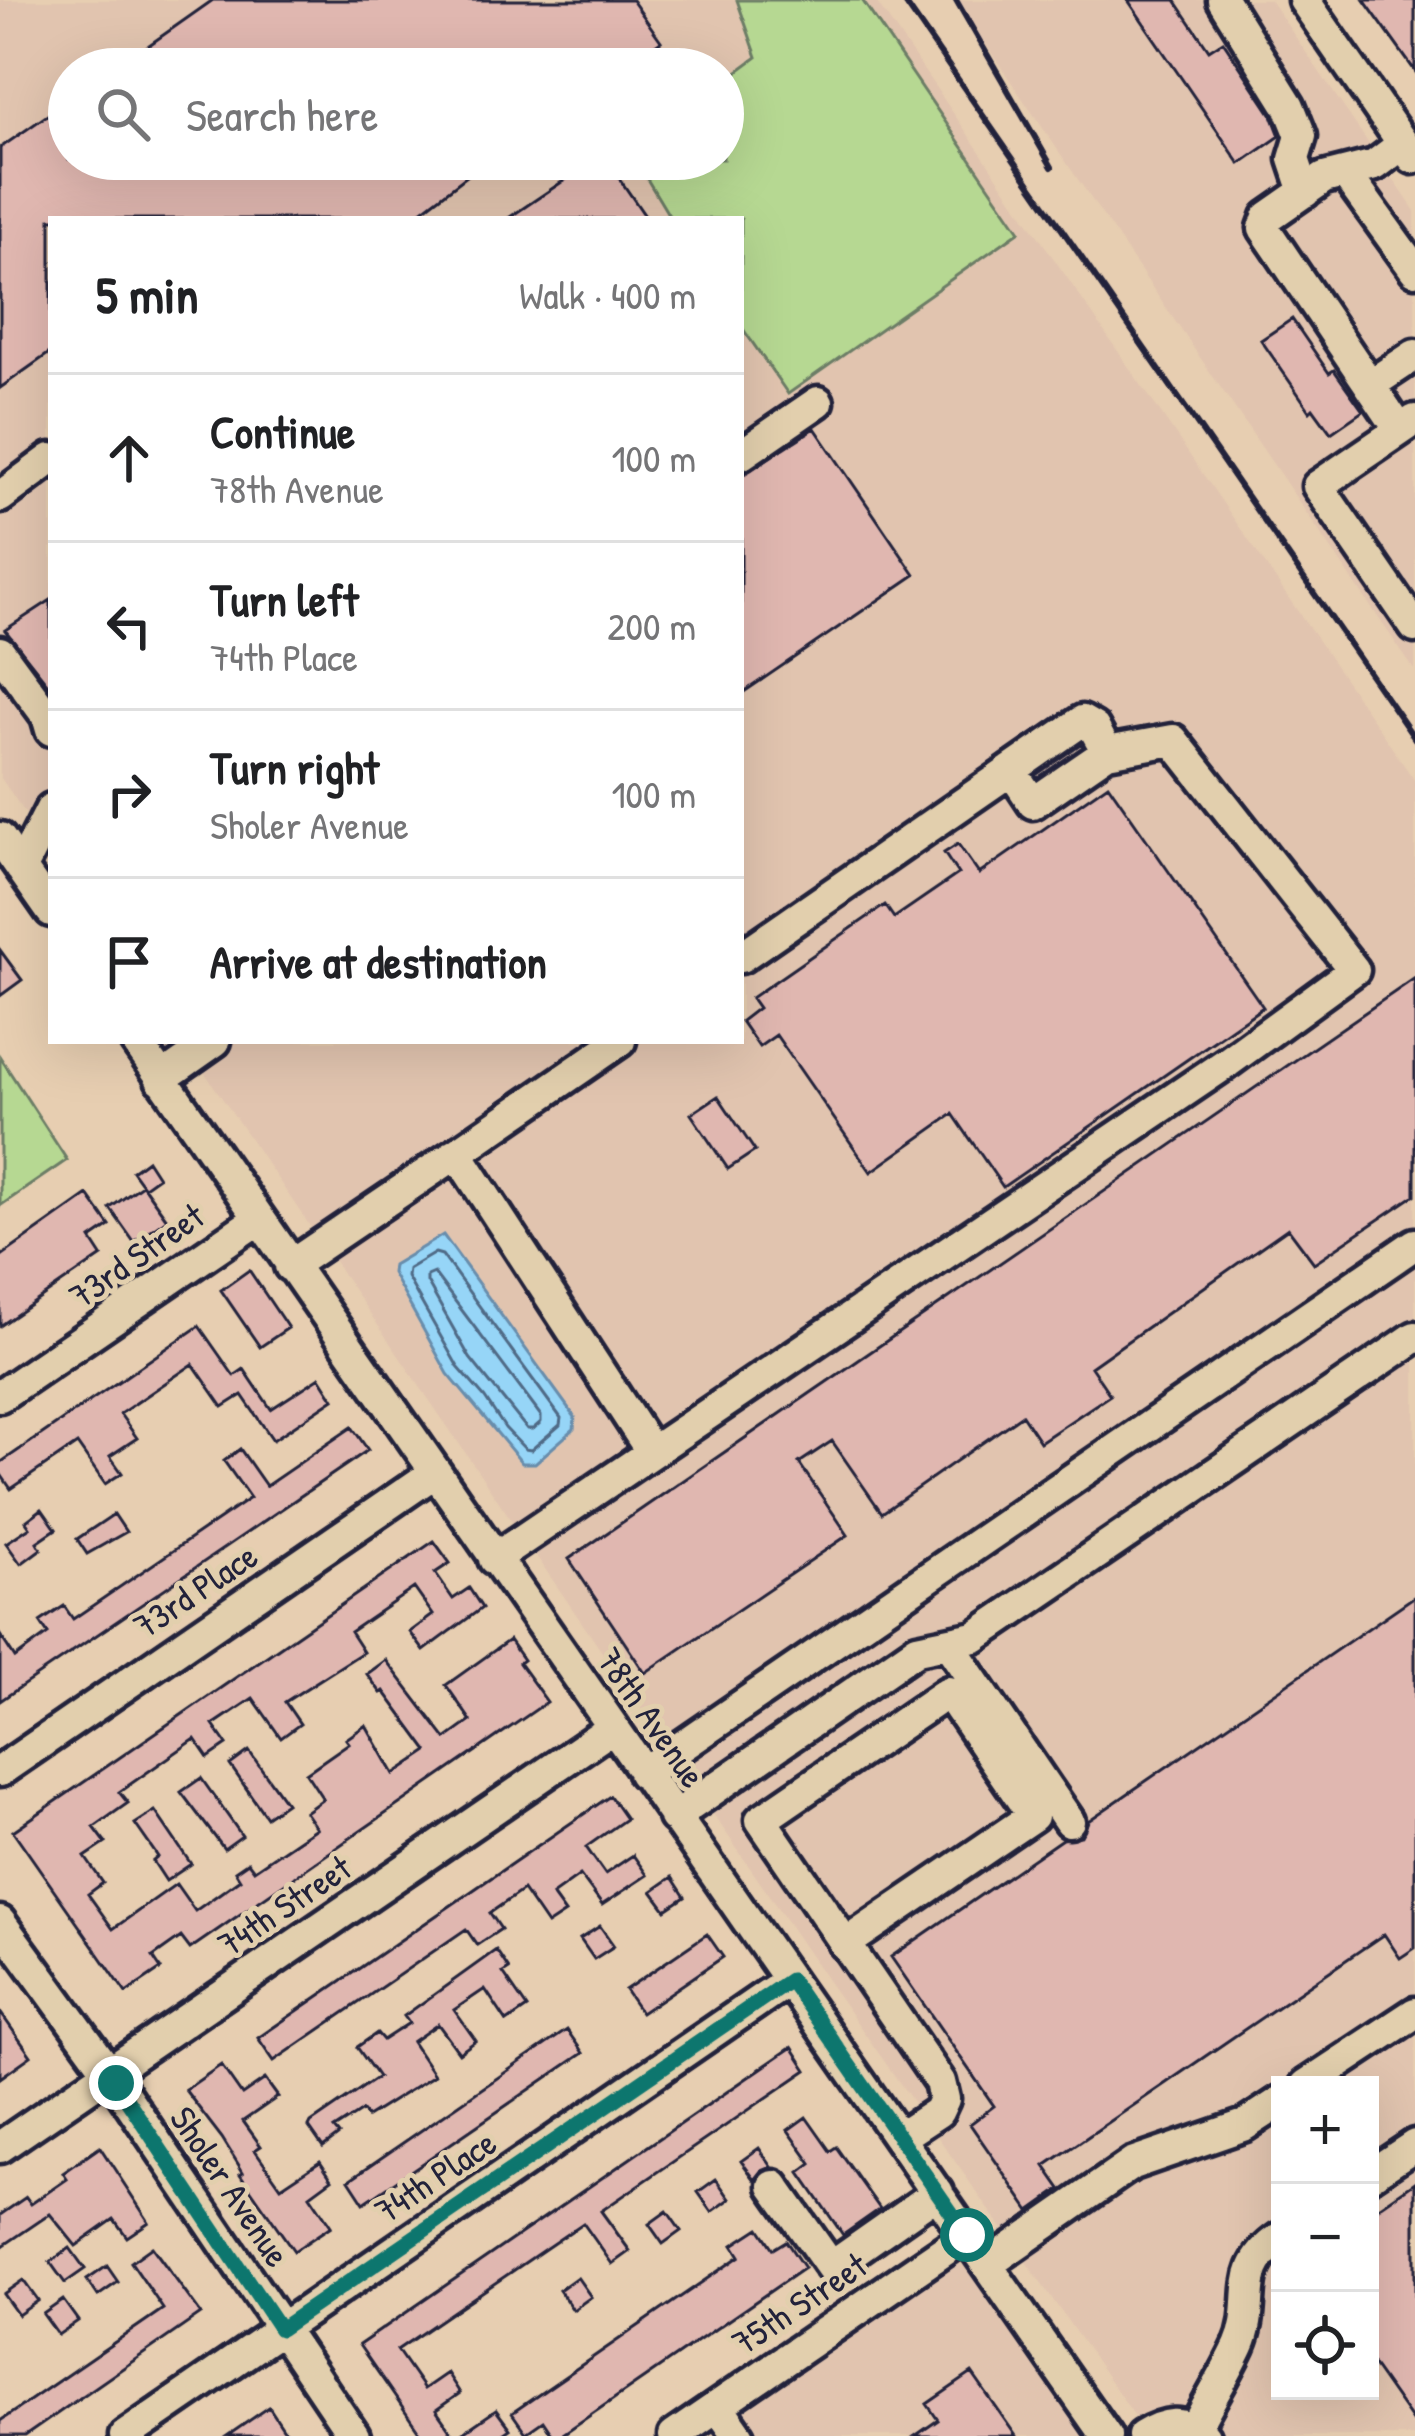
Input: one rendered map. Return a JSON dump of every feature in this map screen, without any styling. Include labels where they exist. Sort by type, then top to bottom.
[{"type":"street","points":[[1223,0],[1289,106],[1301,136],[1294,159],[1305,192]]},
{"type":"street","points":[[1304,0],[1408,142],[1375,165],[1324,178],[1268,217],[1264,228],[1370,385],[1408,425],[1318,486],[1415,627]]},
{"type":"street","points":[[1346,172],[1415,270]]},
{"type":"street","points":[[1370,385],[1415,355]]},
{"type":"street","points":[[744,453],[818,402]]},
{"type":"street","points":[[0,496],[48,461]]},
{"type":"street","points":[[0,652],[48,724]]},
{"type":"street","points":[[494,1559],[1228,1062],[1354,970],[1173,740],[1107,752],[1094,728],[1082,721],[744,955]]},
{"type":"street","points":[[48,817],[35,855],[48,900]]},
{"type":"street","points":[[0,838],[35,855]]},
{"type":"street","name":"78th Avenue","points":[[138,1044],[1106,2436]]},
{"type":"street","points":[[161,1079],[211,1044]]},
{"type":"street","points":[[290,1266],[616,1044]]},
{"type":"street","points":[[457,1153],[651,1451]]},
{"type":"street","name":"73rd Street","points":[[0,1396],[257,1220]]},
{"type":"street","points":[[644,1773],[1415,1244]]},
{"type":"street","points":[[674,1817],[916,1649],[975,1637],[1415,1337]]},
{"type":"street","name":"73rd Place","points":[[0,1771],[434,1473]]},
{"type":"street","points":[[948,1643],[1069,1821]]},
{"type":"street","points":[[845,1944],[1033,1816],[948,1692],[761,1820],[845,1944],[940,2082],[944,2099],[938,2112],[900,2138]]},
{"type":"street","name":"74th Street","points":[[0,2147],[613,1727]]},
{"type":"street","name":"Sholer Avenue","points":[[0,1922],[109,2072],[354,2436]]},
{"type":"street","name":"74th Place","points":[[125,2436],[790,1980]]},
{"type":"street","points":[[1320,2076],[1415,2013]]},
{"type":"street","points":[[988,2264],[1132,2164],[1245,2125],[1271,2108]]},
{"type":"street","points":[[1379,2169],[1415,2145]]},
{"type":"street","points":[[774,2186],[831,2267],[938,2192]]},
{"type":"street","name":"75th Street","points":[[674,2436],[967,2235]]},
{"type":"street","points":[[1143,2436],[1170,2424],[1199,2432],[1241,2342],[1253,2264],[1271,2244]]},
{"type":"street","points":[[718,2406],[739,2436]]},
{"type":"shaded area","points":[[0,0],[875,0],[1415,781],[1415,2436],[1149,2436],[827,1980],[185,1044],[744,1044],[744,216],[48,216],[48,846],[0,777]]},
{"type":"shaded area","points":[[955,0],[1270,0],[1415,211],[1415,671]]},
{"type":"shaded area","points":[[955,2259],[976,2277],[1086,2436],[744,2436],[737,2426],[739,2403]]},
{"type":"green space","points":[[737,0],[862,0],[1020,231],[788,394],[744,330],[744,216],[669,216],[648,180],[744,180],[744,67],[757,57]]},
{"type":"green space","points":[[0,1057],[67,1160],[0,1206]]},
{"type":"water","points":[[443,1235],[575,1417],[574,1429],[535,1463],[522,1463],[448,1374],[392,1273],[393,1265]]},
{"type":"building","points":[[213,0],[632,0],[661,41],[651,48],[145,48]]},
{"type":"building","points":[[1128,0],[1175,0],[1209,50],[1223,41],[1272,115],[1280,136],[1240,164]]},
{"type":"building","points":[[1364,0],[1415,0],[1415,71]]},
{"type":"building","points":[[48,115],[48,180],[462,180],[415,216],[48,216],[48,354],[0,388],[0,148]]},
{"type":"building","points":[[565,180],[620,180],[645,216],[511,216]]},
{"type":"building","points":[[1292,319],[1329,373],[1334,370],[1363,411],[1331,433],[1261,340]]},
{"type":"building","points":[[815,428],[915,575],[744,692],[744,474]]},
{"type":"building","points":[[48,602],[48,684],[5,630]]},
{"type":"building","points":[[1108,784],[1263,1007],[1003,1187],[953,1114],[871,1172],[776,1035],[759,1047],[744,1025],[744,1019],[758,1008],[751,998],[885,905],[894,918],[958,874],[944,853],[958,844],[979,874]]},
{"type":"building","points":[[0,950],[22,980],[0,996]]},
{"type":"building","points":[[1415,978],[1415,1195],[1314,1263],[1288,1228],[1091,1367],[1110,1395],[1040,1442],[1022,1415],[882,1513],[832,1441],[799,1463],[848,1535],[645,1673],[569,1559]]},
{"type":"building","points":[[718,1096],[755,1151],[728,1169],[691,1114]]},
{"type":"building","points":[[147,1160],[158,1177],[144,1187],[167,1219],[134,1242],[110,1208],[142,1185],[132,1171]]},
{"type":"building","points":[[88,1195],[110,1226],[91,1239],[102,1256],[0,1326],[0,1257]]},
{"type":"building","points":[[249,1270],[288,1328],[260,1347],[221,1290]]},
{"type":"building","points":[[199,1326],[234,1376],[244,1369],[271,1409],[320,1377],[334,1399],[273,1440],[242,1395],[223,1407],[193,1364],[120,1414],[137,1438],[110,1456],[122,1473],[105,1484],[77,1444],[11,1489],[0,1473],[0,1463]]},
{"type":"building","points":[[352,1427],[368,1450],[0,1701],[0,1635],[15,1658],[48,1634],[40,1622],[64,1606],[73,1619],[250,1498],[224,1461],[240,1449],[266,1486]]},
{"type":"building","points":[[42,1509],[56,1529],[37,1542],[41,1549],[21,1564],[6,1543],[30,1527],[26,1521]]},
{"type":"building","points":[[114,1514],[126,1532],[87,1554],[77,1539]]},
{"type":"building","points":[[434,1541],[450,1563],[435,1573],[453,1599],[469,1588],[482,1608],[424,1651],[410,1632],[433,1615],[414,1588],[350,1632],[363,1652],[285,1702],[300,1724],[281,1738],[253,1698],[213,1725],[227,1745],[208,1758],[195,1739],[119,1792],[128,1803],[94,1827],[106,1843],[85,1857],[103,1883],[88,1894],[113,1929],[176,1884],[195,1911],[240,1879],[235,1871],[248,1862],[254,1870],[316,1828],[305,1812],[323,1799],[306,1773],[366,1725],[394,1774],[428,1751],[367,1674],[386,1660],[446,1739],[471,1721],[446,1685],[509,1640],[547,1702],[190,1949],[181,1937],[153,1957],[161,1969],[126,1993],[13,1831]]},
{"type":"building","points":[[1415,1596],[1415,1948],[1400,1958],[1384,1934],[1045,2166],[1061,2189],[1030,2211],[970,2124],[994,2106],[891,1957],[1062,1839],[1081,1836],[1088,1821]]},
{"type":"building","points":[[249,1751],[286,1803],[266,1817],[230,1765]]},
{"type":"building","points":[[201,1778],[242,1836],[224,1849],[181,1792]]},
{"type":"building","points":[[610,1796],[626,1819],[586,1847],[605,1874],[633,1855],[647,1875],[602,1905],[580,1875],[552,1895],[565,1913],[547,1925],[523,1890],[490,1913],[501,1929],[477,1945],[466,1929],[274,2061],[258,2038]]},
{"type":"building","points":[[155,1811],[191,1864],[166,1881],[153,1861],[158,1857],[135,1824]]},
{"type":"building","points":[[672,1877],[685,1897],[666,1910],[652,1891]]},
{"type":"building","points":[[600,1926],[614,1946],[594,1959],[580,1939]]},
{"type":"building","points":[[707,1934],[723,1957],[641,2013],[625,1990]]},
{"type":"building","points":[[496,1950],[509,1969],[503,1973],[527,2008],[507,2022],[485,1989],[454,2010],[476,2041],[459,2053],[438,2024],[412,2042],[434,2075],[367,2117],[362,2111],[334,2129],[339,2135],[323,2147],[311,2123],[378,2077],[357,2047],[377,2033],[383,2040],[409,2023],[404,2016]]},
{"type":"building","points":[[0,2012],[31,2056],[0,2078]]},
{"type":"building","points":[[567,2030],[583,2053],[364,2203],[349,2180]]},
{"type":"building","points":[[792,2047],[807,2070],[601,2211],[630,2251],[612,2264],[583,2223],[397,2350],[424,2389],[447,2373],[460,2393],[436,2410],[454,2436],[422,2436],[359,2345]]},
{"type":"building","points":[[221,2065],[242,2095],[265,2079],[278,2097],[243,2121],[261,2146],[255,2150],[281,2187],[320,2161],[332,2179],[310,2195],[331,2226],[294,2251],[240,2174],[222,2138],[185,2090]]},
{"type":"building","points":[[806,2117],[830,2151],[836,2147],[880,2209],[843,2235],[800,2173],[812,2164],[788,2130]]},
{"type":"building","points":[[100,2147],[149,2222],[127,2237],[114,2219],[76,2246],[50,2214],[0,2248],[0,2215],[26,2197],[31,2204],[67,2179],[63,2173]]},
{"type":"building","points":[[759,2148],[772,2167],[755,2180],[741,2161]]},
{"type":"building","points":[[716,2179],[730,2199],[712,2212],[698,2192]]},
{"type":"building","points":[[1415,2182],[1415,2425],[1379,2374],[1379,2207]]},
{"type":"building","points":[[667,2211],[681,2231],[663,2244],[649,2224]]},
{"type":"building","points":[[759,2228],[773,2249],[786,2241],[804,2268],[560,2436],[553,2436],[543,2421],[526,2433],[512,2413],[740,2256],[733,2245]]},
{"type":"building","points":[[152,2247],[201,2314],[25,2436],[0,2436],[0,2421],[163,2309],[131,2262]]},
{"type":"building","points":[[70,2248],[85,2269],[65,2283],[50,2262]]},
{"type":"building","points":[[107,2266],[118,2282],[98,2296],[87,2280]]},
{"type":"building","points":[[577,2277],[591,2297],[573,2310],[559,2290]]},
{"type":"building","points":[[23,2280],[38,2301],[18,2315],[3,2294]]},
{"type":"building","points":[[63,2300],[78,2321],[58,2335],[43,2314]]},
{"type":"building","points":[[972,2373],[1016,2436],[915,2436],[938,2420],[927,2404]]},
{"type":"building","points":[[269,2407],[288,2436],[227,2436]]},
{"type":"building","points":[[496,2410],[510,2429],[500,2436],[458,2436]]},
{"type":"railway","points":[[903,0],[1415,739]]},
{"type":"railway","points":[[956,0],[1052,167]]},
{"type":"route","points":[[116,2083],[280,2329],[790,1980],[967,2235]]}]
